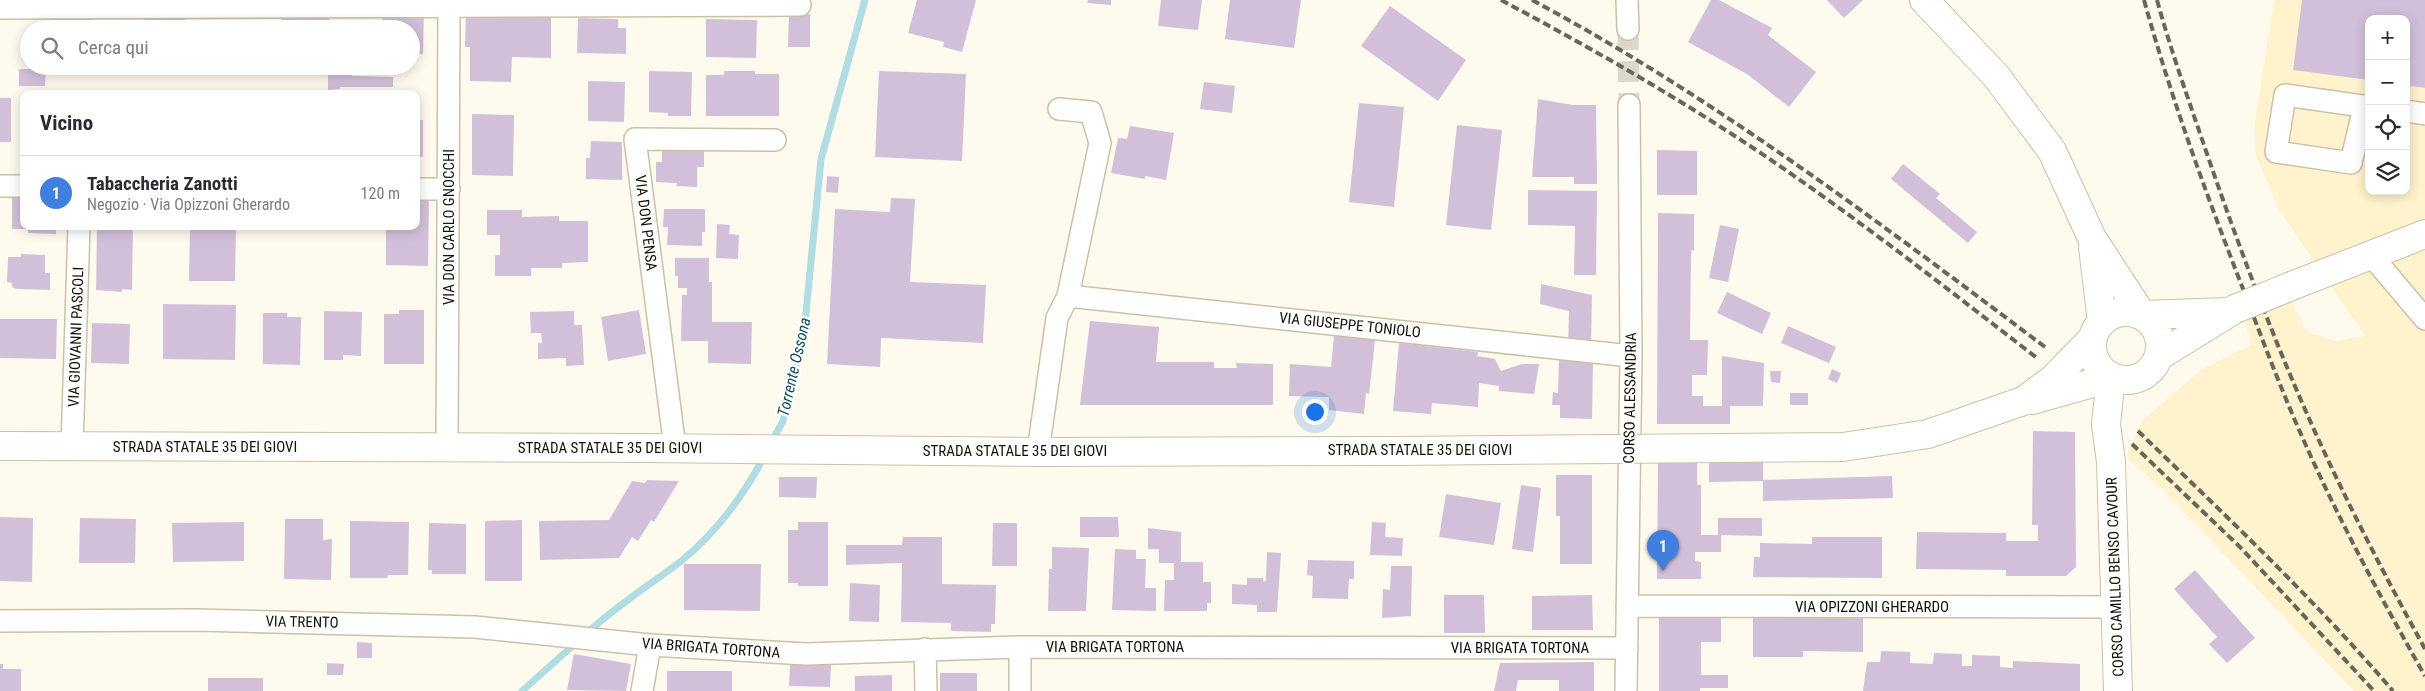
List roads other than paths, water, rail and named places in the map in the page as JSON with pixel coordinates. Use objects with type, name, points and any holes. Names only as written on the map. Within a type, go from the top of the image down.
[{"type":"main road","points":[[1924,0],[1996,76],[2052,151],[2092,238],[2142,315]]},
{"type":"main road","points":[[2159,356],[2231,311],[2425,234]]},
{"type":"main road","points":[[2092,238],[2098,278],[2097,330],[2092,348],[2095,361],[2119,377],[2152,368],[2159,356],[2160,341],[2158,332],[2152,322],[2142,315],[2130,311],[2108,316],[2097,330]]},
{"type":"main road","points":[[2142,315],[2231,311]]},
{"type":"main road","name":"STRADA STATALE 35 DEI GIOVI","points":[[2023,402],[2052,380],[2097,330]]},
{"type":"main road","name":"STRADA STATALE 35 DEI GIOVI","points":[[0,446],[721,448],[1038,452],[1843,447],[1928,434],[2023,402],[2119,377]]},
{"type":"main road","name":"CORSO CAMILLO BENSO CAVOUR","points":[[2118,691],[2117,607],[2111,462],[2122,407],[2119,377]]},
{"type":"street","points":[[1627,0],[1628,29]]},
{"type":"street","points":[[0,8],[449,6],[637,3],[800,5]]},
{"type":"street","name":"VIA DON CARLO GNOCCHI","points":[[446,448],[449,6]]},
{"type":"street","points":[[2285,94],[2366,107],[2351,163],[2276,152],[2285,94]]},
{"type":"street","name":"CORSO ALESSANDRIA","points":[[1626,691],[1631,356],[1629,105]]},
{"type":"street","points":[[1038,452],[1057,318],[1068,296],[1100,143],[1091,112],[1059,108]]},
{"type":"street","points":[[2410,112],[2425,114]]},
{"type":"street","name":"VIA DON PENSA","points":[[675,448],[635,139],[776,140]]},
{"type":"street","points":[[0,186],[20,186]]},
{"type":"street","points":[[420,189],[449,189]]},
{"type":"street","name":"VIA GIOVANNI PASCOLI","points":[[72,447],[79,230]]},
{"type":"street","points":[[2371,255],[2425,318]]},
{"type":"street","name":"VIA GIUSEPPE TONIOLO","points":[[1068,296],[1631,356]]},
{"type":"street","name":"VIA OPIZZONI GHERARDO","points":[[1627,606],[2117,607]]},
{"type":"street","name":"VIA TRENTO","points":[[0,621],[314,622],[475,627],[604,639]]},
{"type":"street","name":"VIA BRIGATA TORTONA","points":[[604,639],[650,645],[806,654],[1020,647],[1627,648]]},
{"type":"street","points":[[642,691],[650,645]]},
{"type":"street","points":[[1020,647],[1020,691]]},
{"type":"street","points":[[926,649],[926,691]]},
{"type":"waterway","name":"Torrente Ossona","points":[[771,443],[783,421],[804,333],[821,159],[865,0]]},
{"type":"waterway","name":"Torrente Ossona","points":[[586,634],[620,606],[680,562],[706,539],[748,485],[765,455]]},
{"type":"waterway","name":"Torrente Ossona","points":[[522,691],[578,641]]},
{"type":"tunnel","points":[[1628,29],[1629,105]]},
{"type":"railway","points":[[1501,0],[1638,76],[1771,160],[1872,232],[2037,358]]},
{"type":"railway","points":[[1532,0],[1600,38],[1731,120],[1921,254],[2045,347]]},
{"type":"railway","points":[[2144,0],[2176,105],[2200,173],[2286,399],[2317,470],[2351,539],[2425,676]]},
{"type":"railway","points":[[2157,0],[2180,76],[2248,269],[2278,346],[2339,484],[2425,649]]},
{"type":"railway","points":[[2138,431],[2301,590],[2393,691]]},
{"type":"railway","points":[[2132,444],[2240,547],[2374,691]]},
{"type":"place","name":"Tabaccheria Zanotti","points":[[1663,571]]}]
